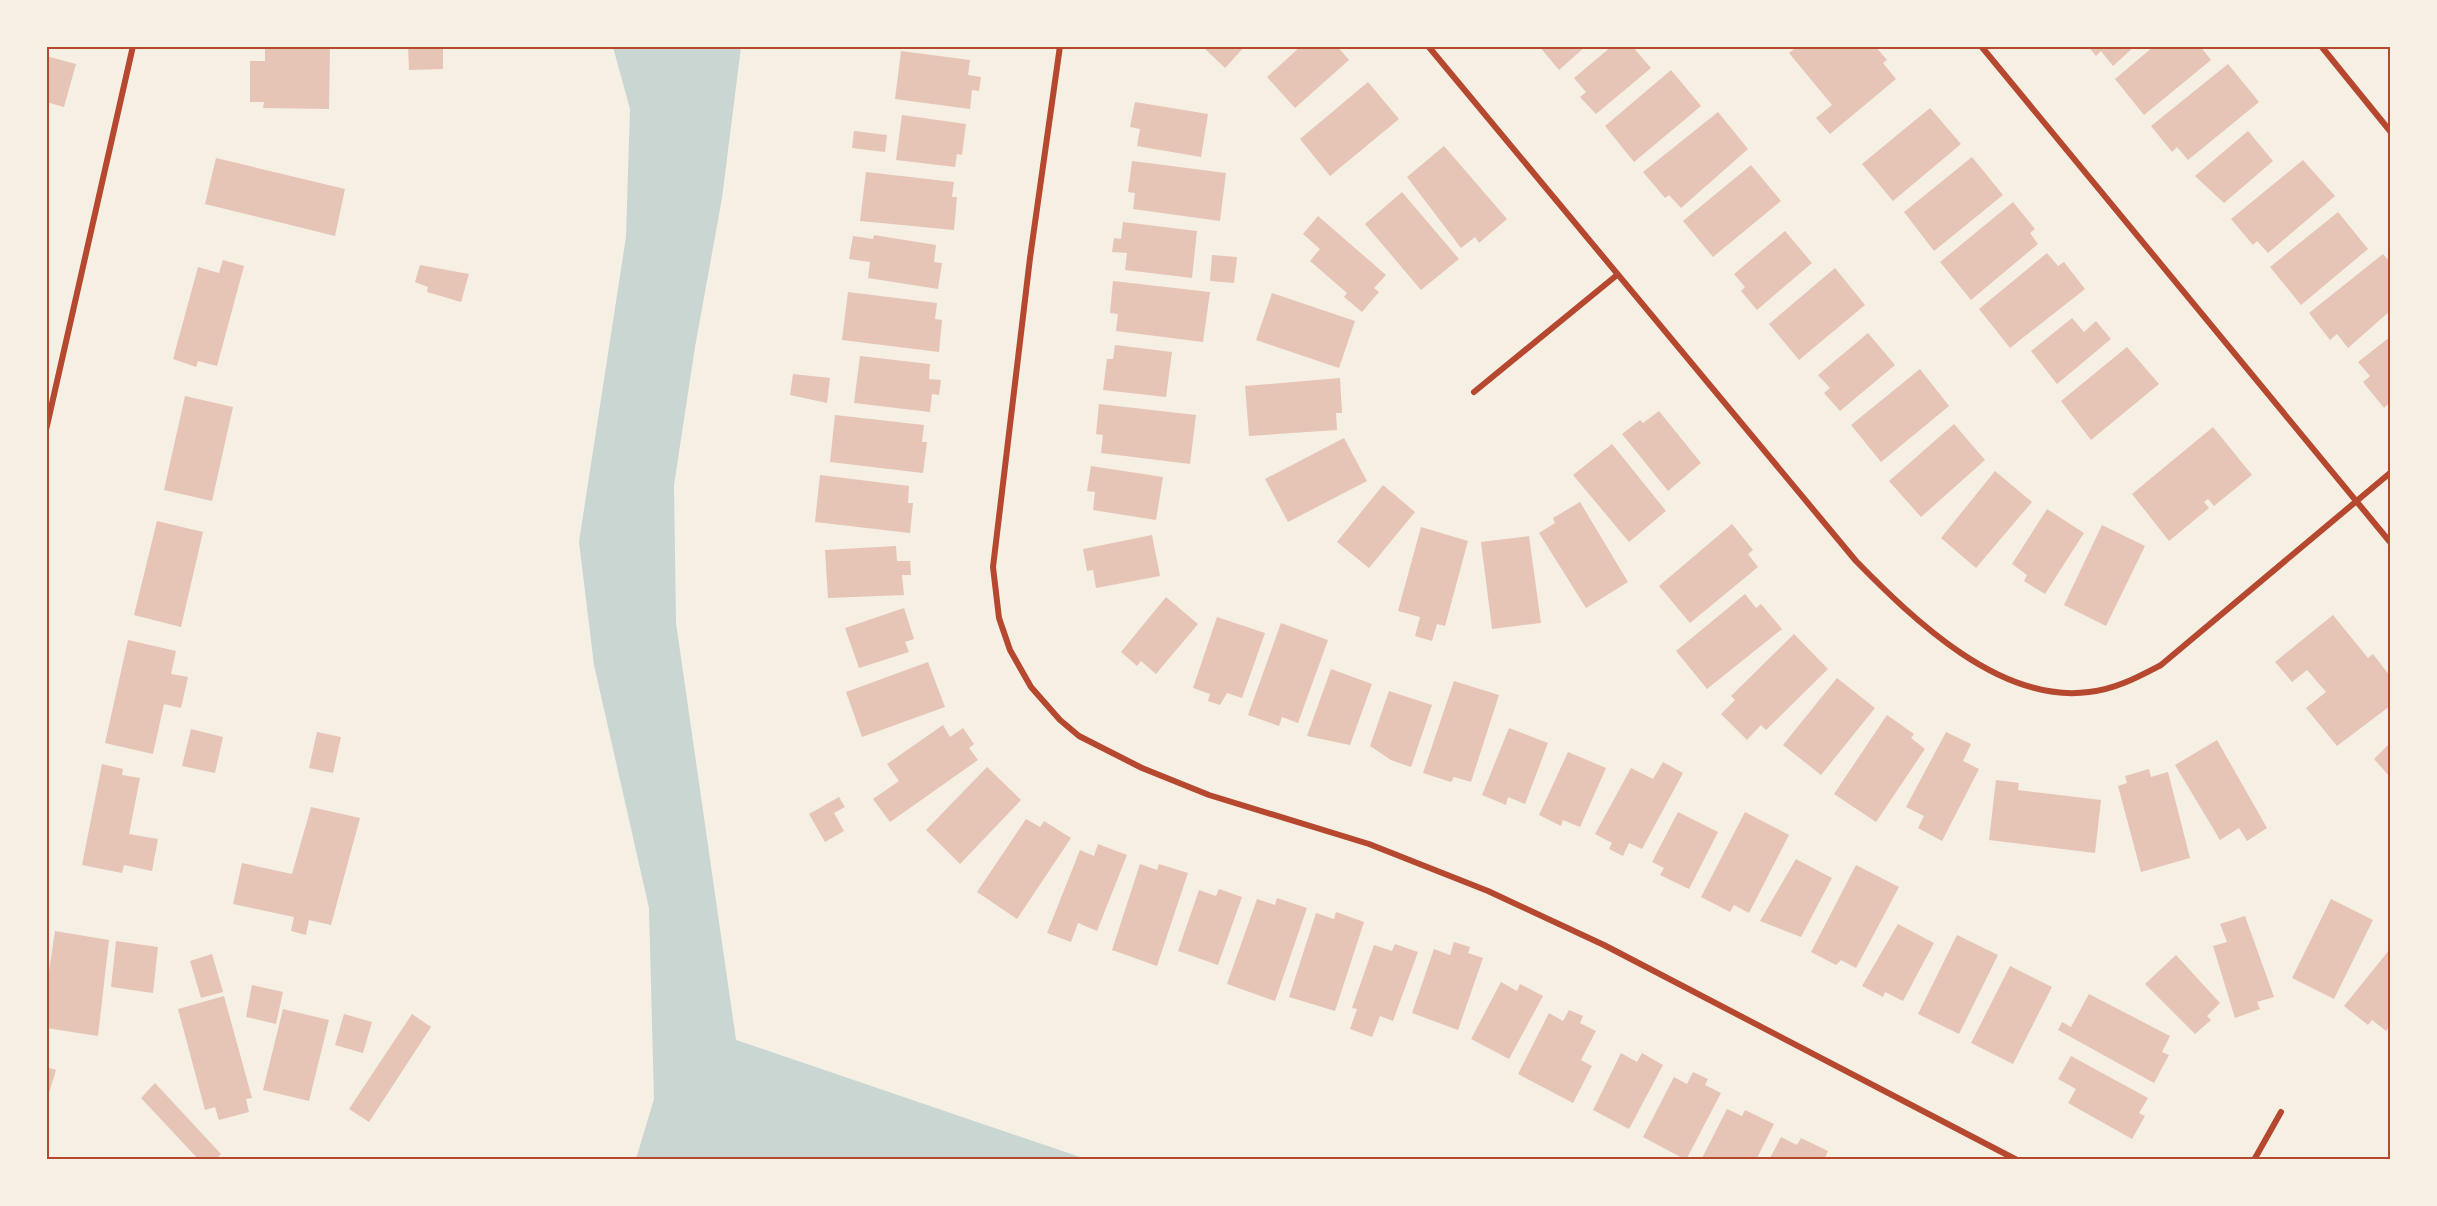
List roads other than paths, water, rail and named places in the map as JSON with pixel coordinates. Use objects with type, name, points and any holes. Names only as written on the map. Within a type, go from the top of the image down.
[{"type":"street","points":[[46,429],[132,60],[133,46]]},
{"type":"street","points":[[1060,46],[1030,258],[993,567],[999,618],[1010,650],[1031,687],[1060,720],[1079,736],[1142,768],[1209,795],[1369,844],[1488,891],[1615,951],[2017,1160]]},
{"type":"street","points":[[1428,46],[1856,561],[1895,601],[1948,645],[2009,681],[2044,691],[2088,693],[2123,685],[2162,665],[2391,474]]},
{"type":"street","points":[[1981,46],[2391,542]]},
{"type":"street","points":[[2321,46],[2391,131]]},
{"type":"street","points":[[1474,392],[1617,275]]},
{"type":"street","points":[[2254,1160],[2281,1112]]}]
